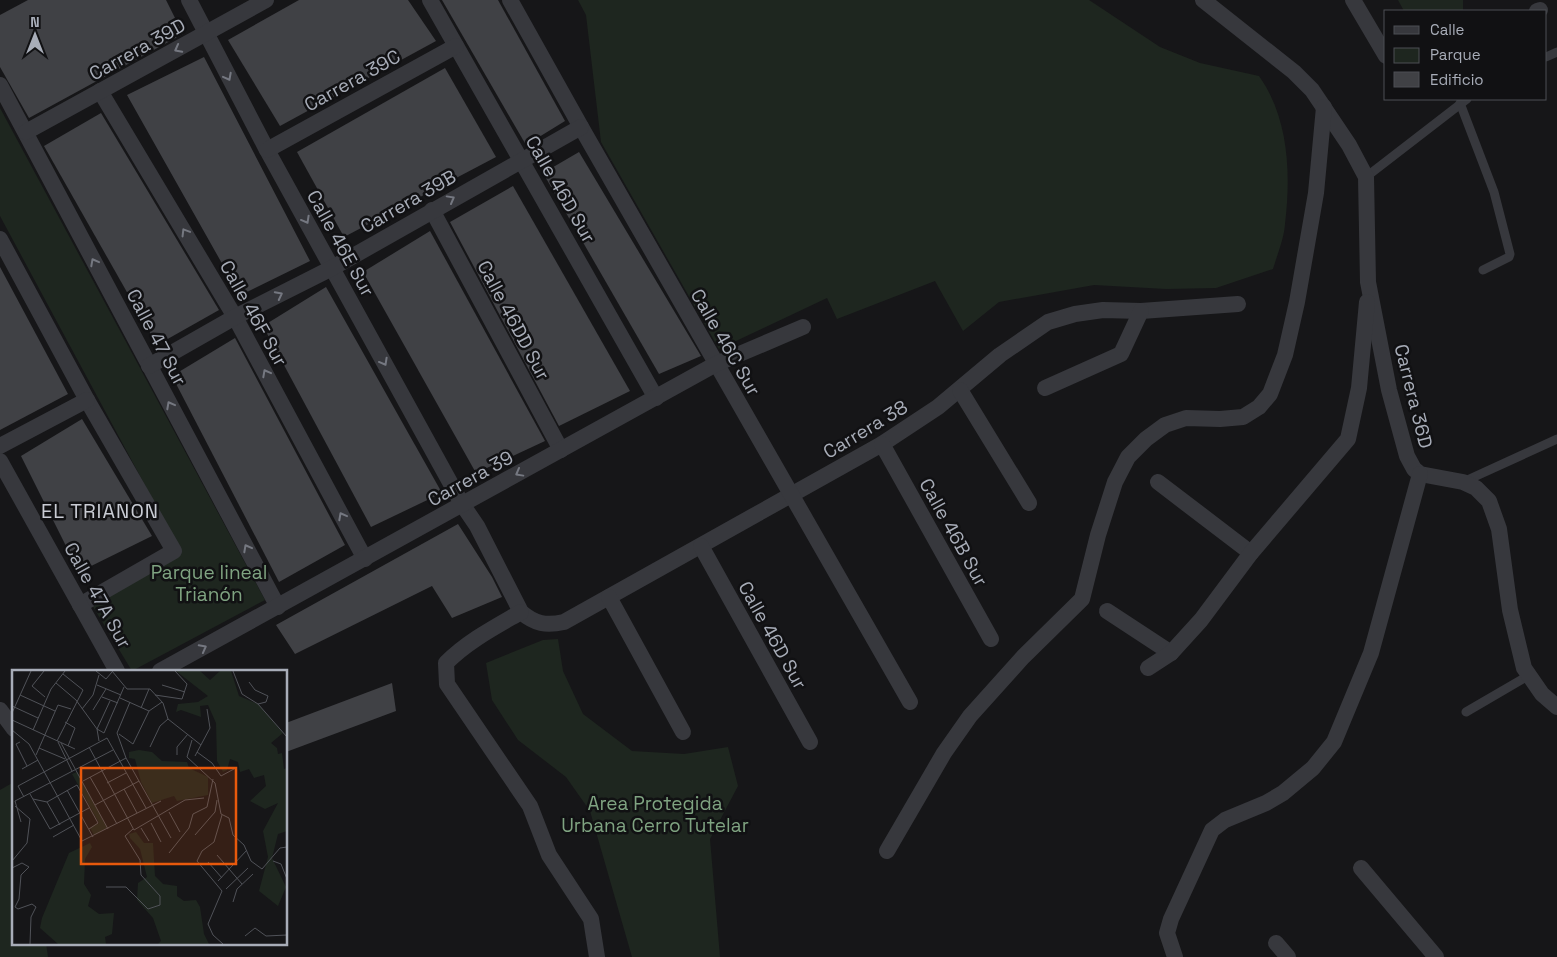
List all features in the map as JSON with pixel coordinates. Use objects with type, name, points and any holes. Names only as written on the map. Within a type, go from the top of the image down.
[{"type":"street","name":"Calle 46E Sur","points":[[188,0],[462,504]]},
{"type":"street","name":"Carrera 39D","points":[[26,132],[266,0]]},
{"type":"street","name":"Calle 46D Sur","points":[[430,0],[656,398]]},
{"type":"street","name":"Calle 46C Sur","points":[[510,0],[580,127],[910,702]]},
{"type":"street","points":[[1203,0],[1294,72],[1324,107],[1366,177]]},
{"type":"street","points":[[1353,0],[1384,53]]},
{"type":"street","name":"Carrera 39C","points":[[268,150],[456,46]]},
{"type":"street","name":"Calle 47 Sur","points":[[0,85],[278,607]]},
{"type":"street","name":"Calle 46F Sur","points":[[100,91],[236,317],[365,559]]},
{"type":"street","points":[[887,851],[944,753],[970,716],[1023,657],[1082,599],[1098,535],[1115,482],[1128,458],[1146,439],[1165,425],[1186,418],[1220,419],[1243,417],[1259,407],[1270,394],[1285,355],[1297,302],[1316,193],[1324,107]]},
{"type":"street","name":"Carrera 39B","points":[[149,366],[236,317],[332,268],[580,127]]},
{"type":"street","name":"Carrera 36D","points":[[1366,177],[1368,282],[1389,390],[1407,456],[1414,469],[1420,474],[1463,482],[1476,488],[1489,501],[1499,529],[1510,610],[1528,676],[1542,694],[1557,707]]},
{"type":"street","name":"Calle 46DD Sur","points":[[432,210],[561,450]]},
{"type":"street","points":[[0,239],[86,400],[174,551],[80,605]]},
{"type":"street","points":[[1148,668],[1171,652],[1201,620],[1251,553],[1348,439],[1359,388],[1368,282]]},
{"type":"street","name":"Carrera 38","points":[[521,612],[530,620],[542,625],[554,624],[564,622],[610,598],[882,444],[960,390],[1000,355],[1048,322],[1075,314],[1103,310],[1141,311],[1238,304]]},
{"type":"street","points":[[1045,388],[1122,354],[1141,311]]},
{"type":"street","name":"Carrera 39","points":[[162,670],[716,364],[804,327]]},
{"type":"street","points":[[960,390],[1029,503]]},
{"type":"street","points":[[0,446],[86,400]]},
{"type":"street","name":"Calle 46B Sur","points":[[882,444],[991,639]]},
{"type":"street","name":"Calle 47A Sur","points":[[0,461],[116,670]]},
{"type":"street","points":[[1175,957],[1167,933],[1171,919],[1212,830],[1225,820],[1283,793],[1313,768],[1334,742],[1371,652],[1420,474]]},
{"type":"street","points":[[1158,482],[1251,553]]},
{"type":"street","points":[[462,504],[477,526],[521,612],[477,638],[446,663],[445,669],[450,692],[530,806],[550,855],[591,919],[597,957]]},
{"type":"street","name":"Calle 46D Sur","points":[[700,546],[810,742]]},
{"type":"street","points":[[610,598],[683,732]]},
{"type":"street","points":[[1107,612],[1171,652]]},
{"type":"street","points":[[0,710],[12,727]]},
{"type":"street","points":[[1361,868],[1436,957]]},
{"type":"street","points":[[1276,942],[1288,957]]},
{"type":"lane","points":[[1366,177],[1463,101],[1494,192],[1510,254],[1509,257],[1483,270]]},
{"type":"lane","points":[[1463,482],[1557,439]]},
{"type":"lane","points":[[1466,712],[1528,676]]},
{"type":"green space","points":[[578,0],[1089,0],[1160,47],[1200,63],[1259,76],[1277,110],[1286,147],[1287,205],[1282,241],[1273,269],[1216,288],[1166,289],[1094,285],[999,302],[963,331],[935,281],[837,319],[827,298],[719,349],[601,142],[586,15]]},
{"type":"green space","points":[[1398,0],[1463,0],[1463,10],[1403,10]]},
{"type":"green space","name":"Parque lineal Trianón","points":[[0,108],[265,600],[134,670],[131,670],[92,605],[181,552],[0,216]]},
{"type":"green space","name":"Area Protegida Urbana Cerro Tutelar","points":[[558,639],[563,671],[583,714],[632,751],[684,754],[728,747],[738,786],[710,839],[720,957],[632,957],[590,811],[566,777],[518,740],[492,700],[486,663],[543,640]]},
{"type":"green space","points":[[12,783],[12,944],[46,944],[48,957],[0,957],[0,790]]},
{"type":"building","points":[[28,0],[166,0],[183,34],[29,118],[0,67],[0,15]]},
{"type":"building","points":[[299,0],[408,0],[436,41],[280,126],[228,40]]},
{"type":"building","points":[[442,0],[498,0],[565,121],[526,145]]},
{"type":"building","points":[[204,57],[310,261],[245,293],[230,264],[224,267],[127,95]]},
{"type":"building","points":[[445,68],[496,157],[344,237],[297,152]]},
{"type":"building","points":[[101,113],[219,310],[157,345],[44,146]]},
{"type":"building","points":[[579,152],[701,356],[659,374],[543,173]]},
{"type":"building","points":[[513,186],[630,391],[559,426],[450,222]]},
{"type":"building","points":[[430,231],[545,441],[476,473],[363,272]]},
{"type":"building","points":[[0,267],[68,394],[0,430]]},
{"type":"building","points":[[326,287],[442,493],[371,527],[263,326]]},
{"type":"building","points":[[235,338],[345,545],[279,582],[172,376]]},
{"type":"building","points":[[82,419],[152,536],[79,572],[21,456]]},
{"type":"building","points":[[458,524],[492,577],[502,597],[452,618],[432,586],[295,654],[276,625]]},
{"type":"building","points":[[392,683],[396,711],[288,751],[288,722]]},
{"type":"district","name":"EL TRIANON","points":[[100,511]]}]
